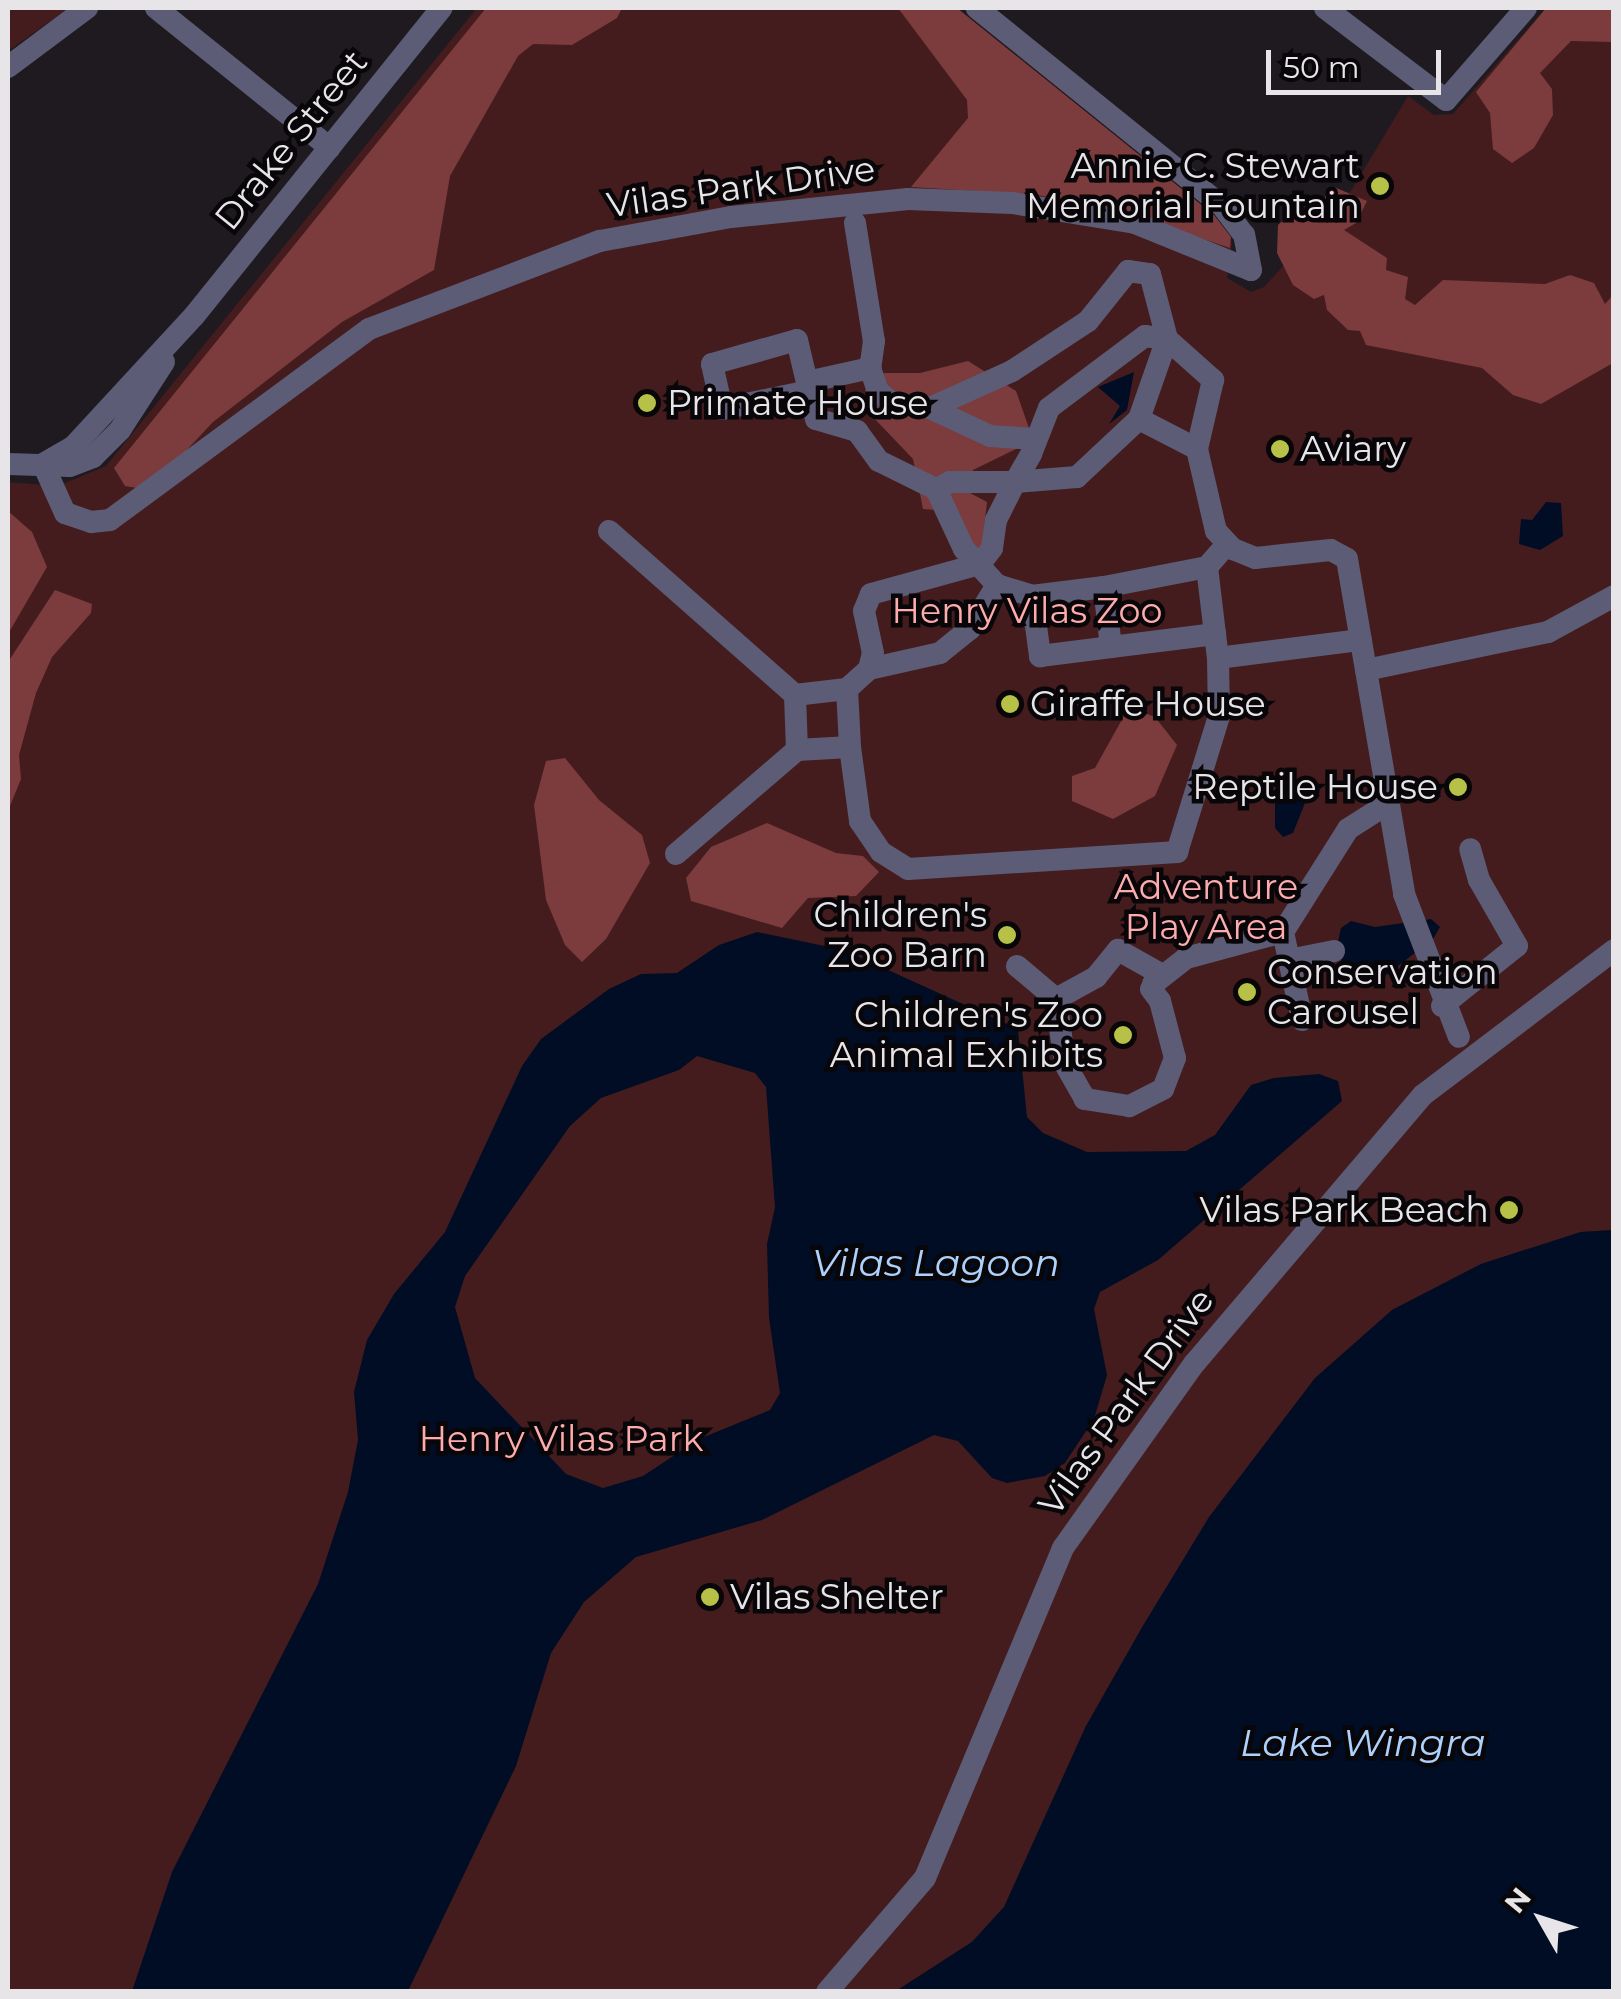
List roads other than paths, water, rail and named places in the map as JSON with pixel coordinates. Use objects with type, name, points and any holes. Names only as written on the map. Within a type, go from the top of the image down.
[{"type":"street","points":[[8,67],[87,8]]},
{"type":"street","points":[[156,8],[330,148]]},
{"type":"street","name":"Drake Street","points":[[43,464],[73,447],[194,316],[442,8]]},
{"type":"street","name":"Vilas Park Drive","points":[[43,464],[65,513],[91,522],[110,520],[370,329],[600,241],[731,216],[908,199],[1012,204],[1135,224],[1251,270],[1244,235],[1221,205],[977,8]]},
{"type":"street","points":[[1325,8],[1442,100],[1455,95],[1526,8]]},
{"type":"street","points":[[855,223],[874,341],[870,368],[878,391],[892,403],[930,408],[990,436],[1035,439]]},
{"type":"street","points":[[930,408],[1012,371],[1088,320],[1128,271],[1144,270],[1155,280],[1167,340],[1139,419],[1077,477],[950,482],[936,488]]},
{"type":"street","points":[[980,564],[1049,408],[1106,362],[1145,336],[1167,340],[1213,380],[1198,449],[1210,520],[1227,544],[1255,558],[1343,554],[1404,894],[1439,998],[1459,1037]]},
{"type":"street","points":[[870,368],[808,387],[816,419],[857,432],[879,460],[936,488],[964,549],[996,585],[1032,596],[1104,587],[1207,567],[1227,544]]},
{"type":"street","points":[[1139,419],[1198,449]]},
{"type":"street","points":[[8,464],[43,464]]},
{"type":"street","points":[[609,531],[795,694],[847,690],[869,669],[940,653],[970,629],[996,585]]},
{"type":"street","points":[[869,669],[872,653],[864,612],[872,594],[980,564]]},
{"type":"street","points":[[847,690],[860,821],[881,852],[908,869],[1177,852],[1219,716],[1218,658],[1207,567]]},
{"type":"street","points":[[1104,587],[1111,647]]},
{"type":"street","points":[[1032,596],[1040,656],[1216,634]]},
{"type":"street","points":[[1366,670],[1548,632],[1614,596]]},
{"type":"street","points":[[1218,658],[1361,640]]},
{"type":"street","points":[[795,694],[797,750]]},
{"type":"street","points":[[676,854],[797,750],[850,747]]},
{"type":"street","points":[[1152,989],[1186,958],[1283,932],[1348,829],[1389,803]]},
{"type":"street","points":[[1439,998],[1517,946],[1479,880],[1470,849]]},
{"type":"street","points":[[1283,932],[1302,1020]]},
{"type":"street","points":[[1017,966],[1056,999],[1057,1035],[1076,1093],[1129,1106],[1163,1088],[1175,1058],[1160,1001],[1118,950],[1096,977],[1056,999]]},
{"type":"street","name":"Vilas Park Drive","points":[[827,1992],[926,1878],[1063,1548],[1194,1364],[1423,1095],[1614,950]]},
{"type":"street","points":[[1289,960],[1334,951]]},
{"type":"water","points":[[1134,372],[1127,410],[1109,424],[1120,406],[1098,387]]},
{"type":"water","points":[[1546,502],[1561,503],[1563,536],[1540,550],[1519,544],[1521,519],[1532,520]]},
{"type":"water","points":[[1287,779],[1301,779],[1309,793],[1293,833],[1283,837],[1275,828],[1275,793]]},
{"type":"water","points":[[1431,919],[1440,927],[1433,939],[1372,986],[1346,968],[1336,951],[1341,928],[1351,921],[1375,927]]},
{"type":"water","name":"Vilas Lagoon","points":[[757,932],[844,950],[1018,1029],[1027,1117],[1043,1133],[1087,1152],[1186,1151],[1215,1135],[1251,1085],[1274,1078],[1319,1074],[1338,1081],[1342,1101],[1158,1260],[1100,1292],[1094,1309],[1107,1375],[1094,1419],[1065,1463],[1045,1476],[1007,1483],[992,1478],[958,1441],[934,1435],[762,1520],[636,1557],[584,1602],[551,1653],[516,1766],[408,1991],[132,1991],[172,1872],[318,1584],[348,1492],[358,1440],[354,1392],[367,1340],[394,1294],[445,1232],[522,1066],[541,1039],[609,989],[641,974],[677,973],[719,945]],"holes":[[[697,1056],[755,1073],[766,1087],[775,1207],[767,1244],[769,1318],[780,1393],[770,1410],[699,1439],[643,1476],[603,1488],[566,1474],[475,1378],[455,1307],[465,1276],[570,1126],[601,1098],[679,1070]]]},
{"type":"water","name":"Lake Wingra","points":[[1613,1230],[1613,1991],[896,1991],[972,1942],[1004,1907],[1086,1726],[1144,1624],[1209,1517],[1315,1378],[1392,1310],[1481,1264],[1581,1232]]},
{"type":"place","name":"Annie C. Stewart Memorial Fountain","points":[[1380,186]]},
{"type":"place","name":"Primate House","points":[[647,403]]},
{"type":"place","name":"Aviary","points":[[1280,449]]},
{"type":"place","name":"Giraffe House","points":[[1010,704]]},
{"type":"place","name":"Reptile House","points":[[1458,787]]},
{"type":"place","name":"Children's Zoo Barn","points":[[1007,935]]},
{"type":"place","name":"Conservation Carousel","points":[[1247,992]]},
{"type":"place","name":"Children's Zoo Animal Exhibits","points":[[1123,1035]]},
{"type":"place","name":"Vilas Park Beach","points":[[1509,1210]]},
{"type":"place","name":"Vilas Shelter","points":[[710,1597]]},
{"type":"park label","name":"Henry Vilas Zoo","points":[[1027,611]]},
{"type":"park label","name":"Adventure Play Area","points":[[1206,907]]},
{"type":"park label","name":"Henry Vilas Park","points":[[561,1439]]}]
